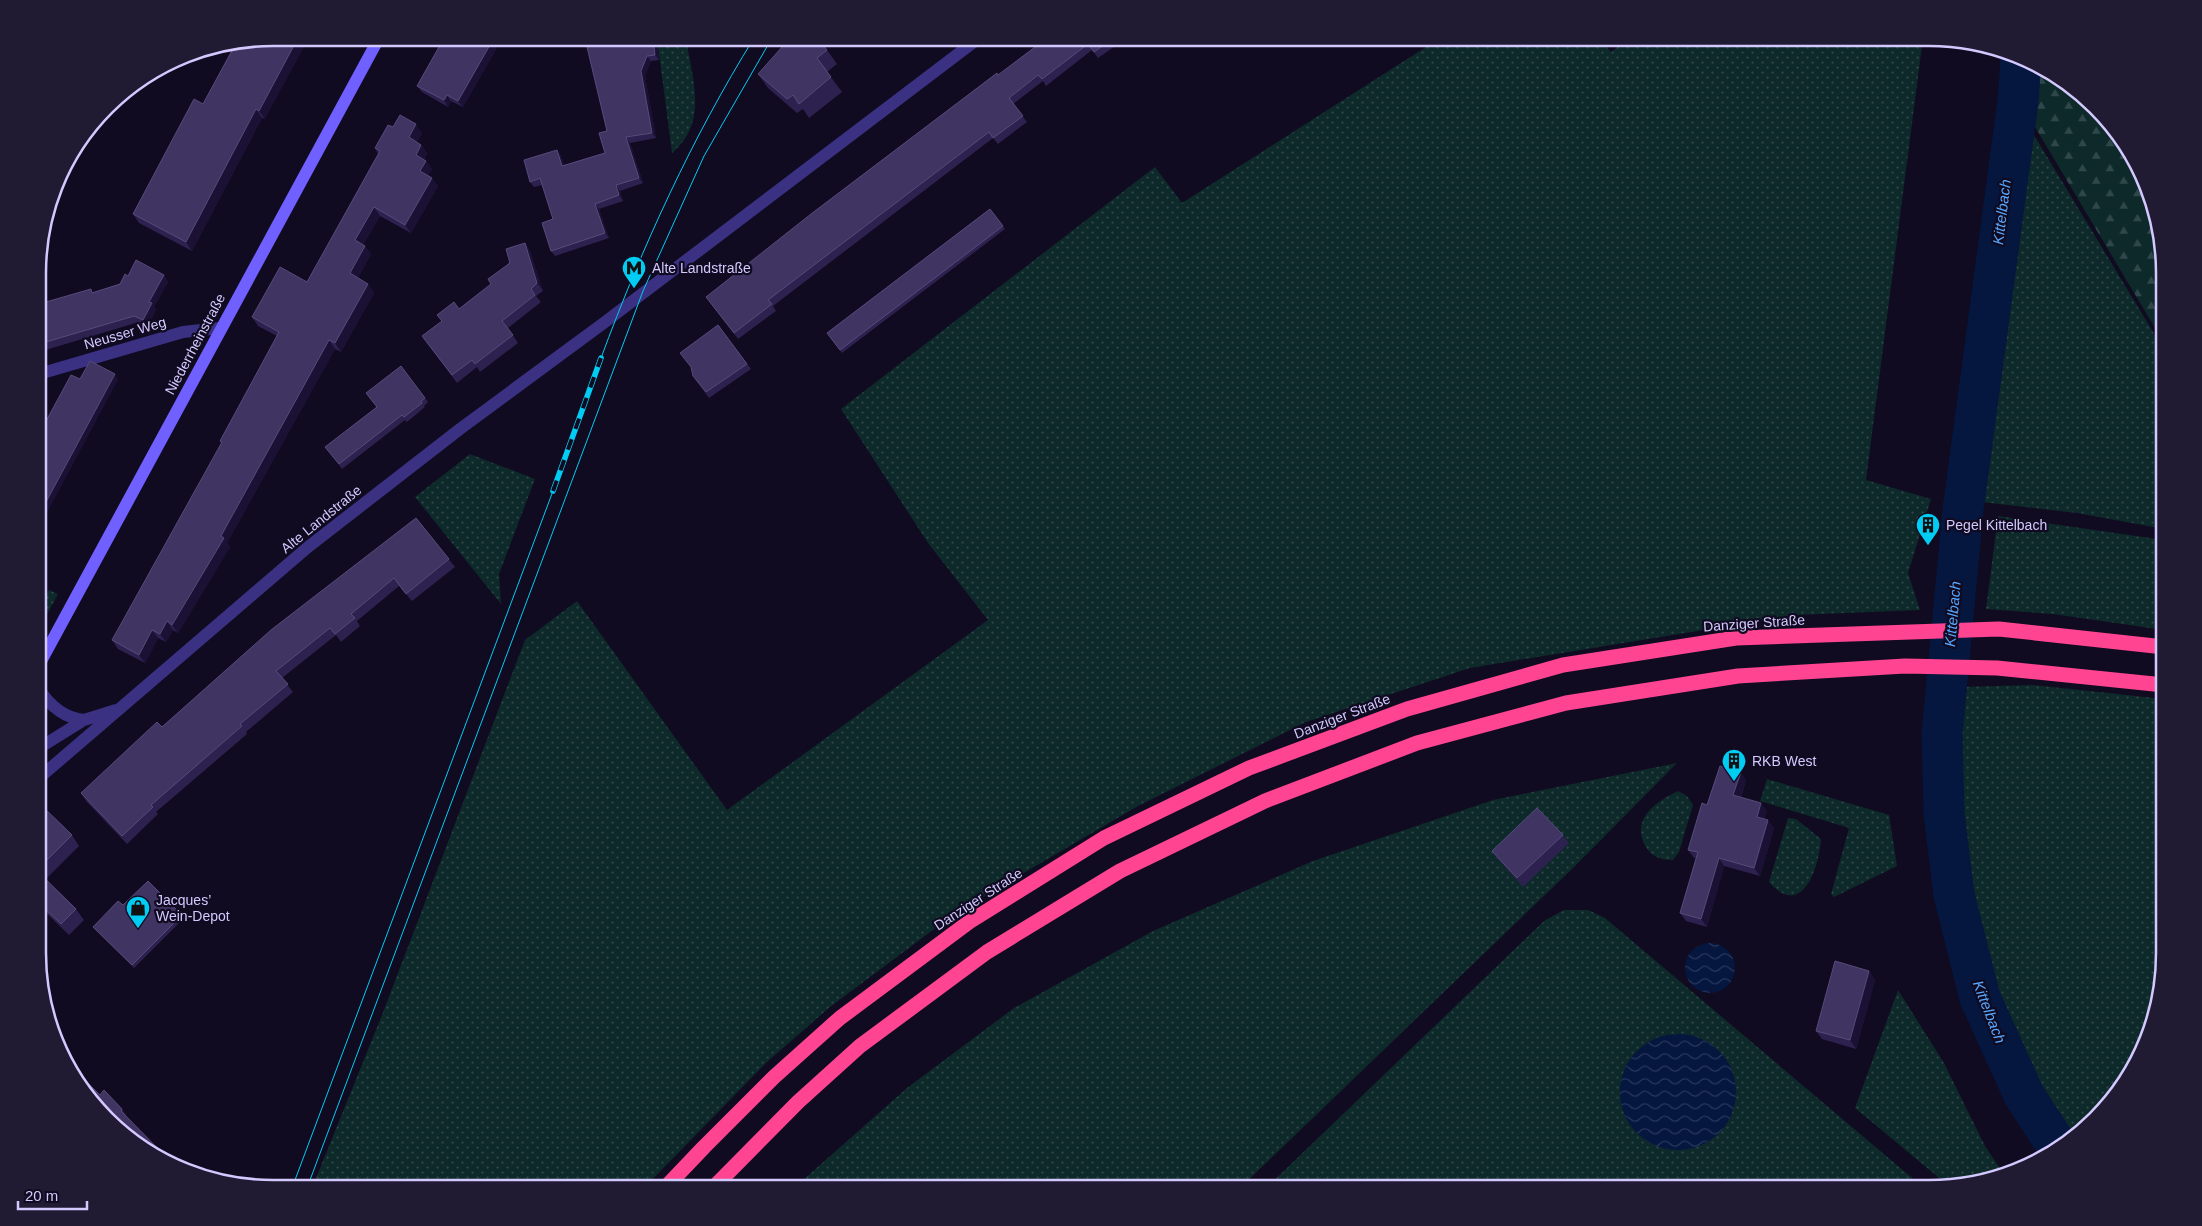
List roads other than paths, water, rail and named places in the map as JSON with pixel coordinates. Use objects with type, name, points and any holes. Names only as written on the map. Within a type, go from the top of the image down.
[{"type":"highway","name":"Danziger Straße","points":[[674,1180],[767,1084],[840,1018],[969,922],[1104,838],[1249,768],[1407,709],[1563,665],[1736,638],[1999,629],[2156,646]]},
{"type":"highway","points":[[721,1180],[798,1102],[860,1046],[987,952],[1120,871],[1264,801],[1417,743],[1566,703],[1738,676],[1905,666],[1997,668],[2156,684]]},
{"type":"main road","name":"Niederrheinstraße","points":[[46,654],[220,328],[376,46]]},
{"type":"street","name":"Alte Landstraße","points":[[46,773],[316,541],[460,429],[605,322],[968,46]]},
{"type":"street","name":"Neusser Weg","points":[[46,372],[183,332],[220,328]]},
{"type":"street","points":[[46,697],[53,706],[69,718],[84,720]]},
{"type":"street","name":"Alte Landstraße","points":[[46,744],[84,720],[120,709]]},
{"type":"water","points":[[1715,943],[1728,950],[1734,958],[1734,978],[1728,986],[1720,992],[1705,993],[1692,986],[1686,978],[1685,963],[1692,950],[1700,944]]},
{"type":"water","points":[[1678,1034],[1700,1039],[1719,1051],[1731,1070],[1736,1092],[1731,1114],[1719,1133],[1700,1145],[1678,1150],[1656,1145],[1637,1133],[1625,1114],[1620,1092],[1625,1070],[1637,1051],[1656,1039]]},
{"type":"waterway","name":"Kittelbach","points":[[2020,66],[2018,101],[1963,510],[1942,734],[1944,814],[1954,895],[1980,998],[2024,1095],[2055,1142]]},
{"type":"tram line","points":[[601,358],[651,234],[689,154],[749,46]]},
{"type":"tram line","points":[[310,1180],[643,291],[704,156],[767,46]]},
{"type":"tram line","points":[[295,1180],[553,491]]},
{"type":"railway","points":[[553,491],[601,358]]},
{"type":"place","name":"Alte Landstraße","points":[[634,289]]},
{"type":"place","name":"Pegel Kittelbach","points":[[1928,546]]},
{"type":"place","name":"RKB West","points":[[1734,782]]},
{"type":"place","name":"Jacques’ Wein-Depot","points":[[138,929]]}]
